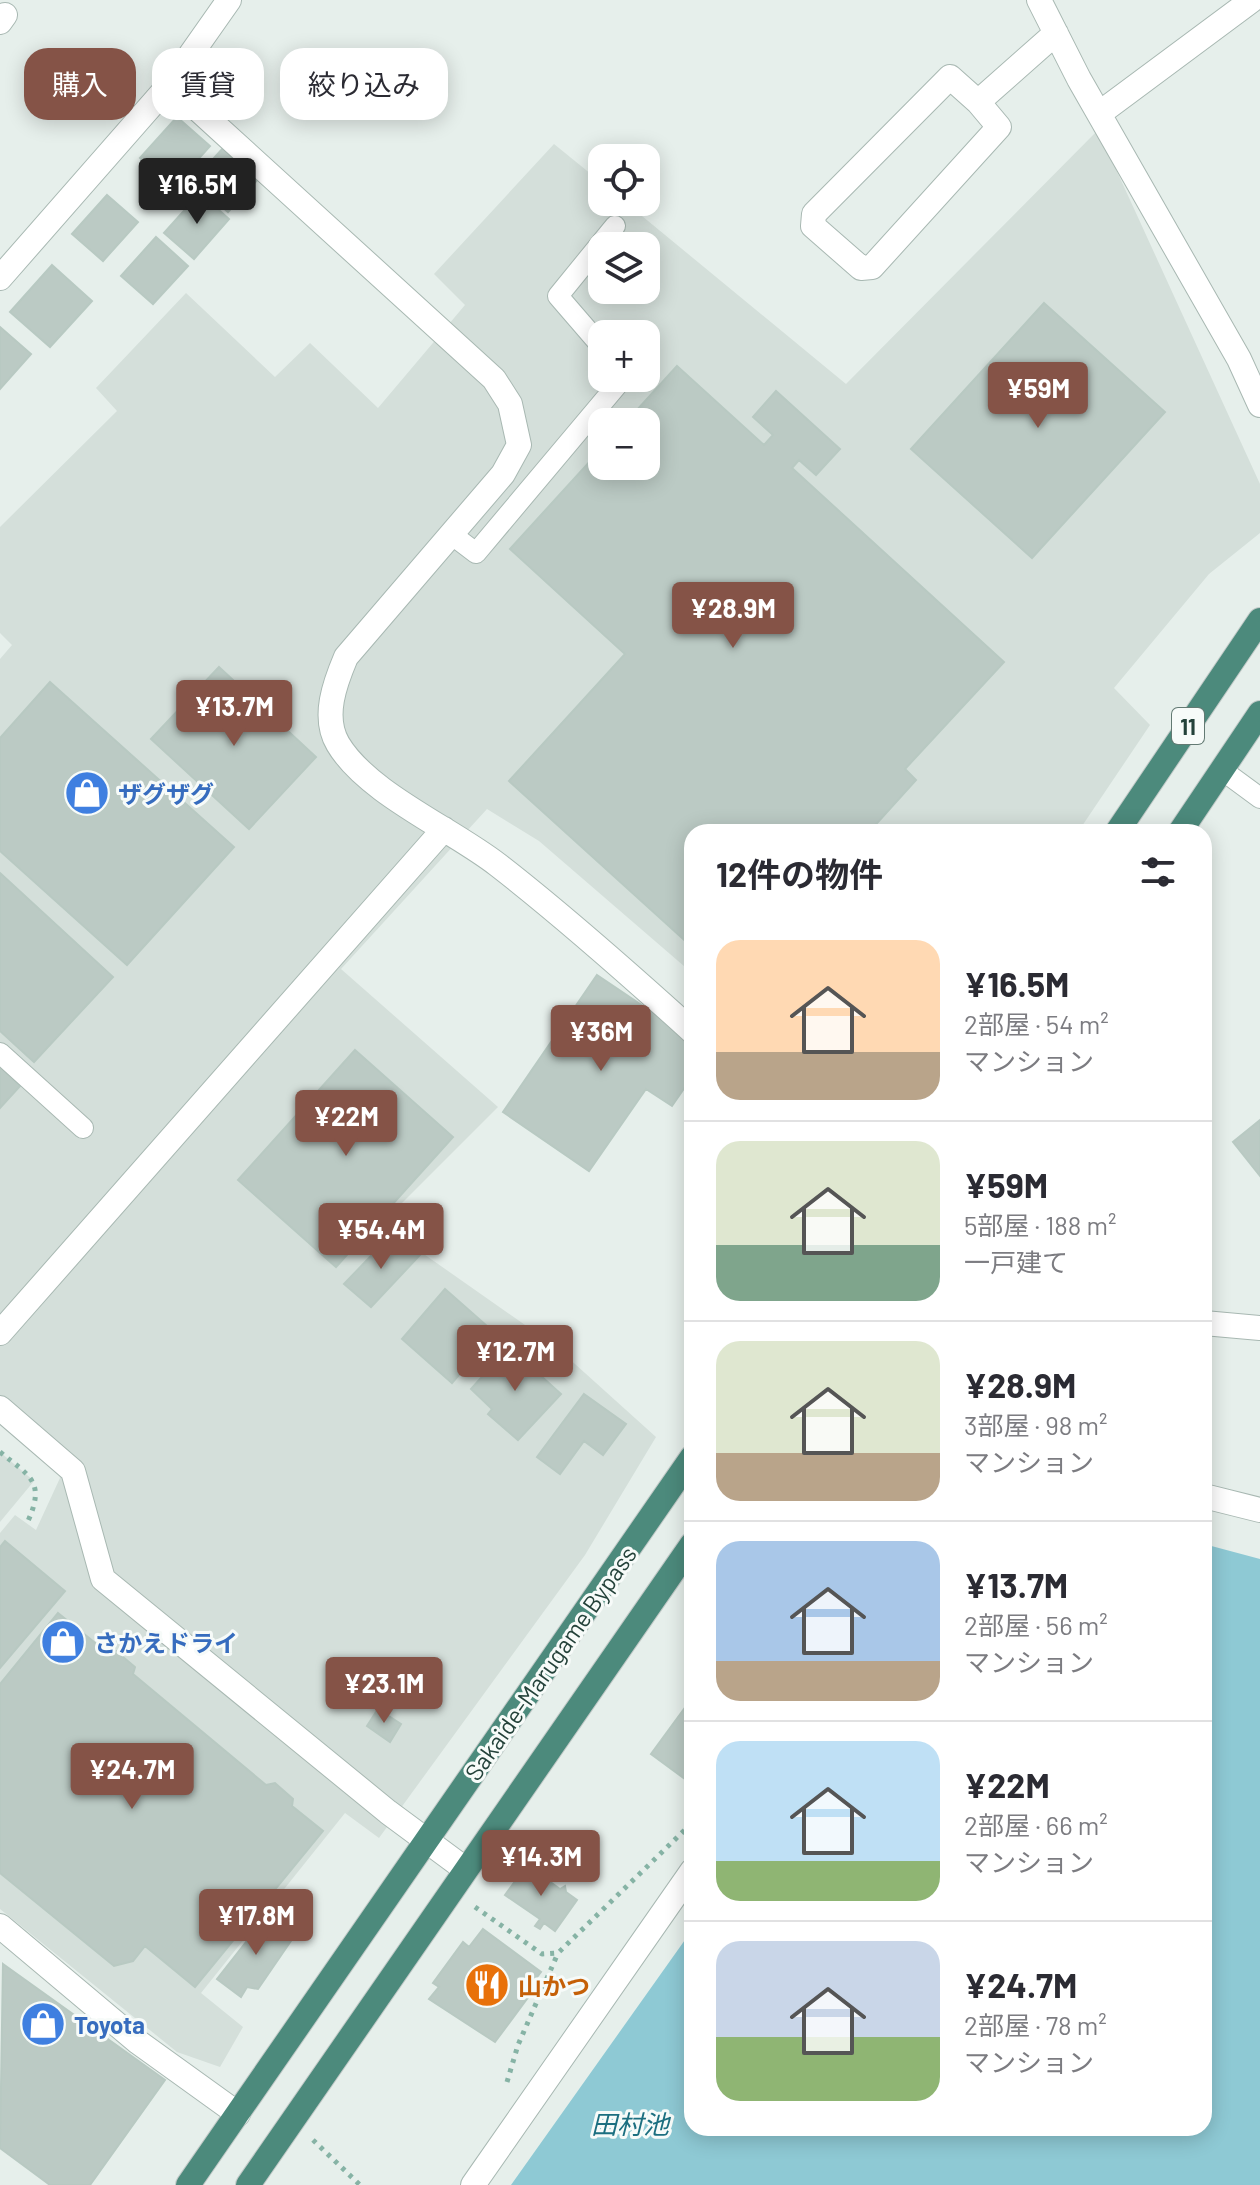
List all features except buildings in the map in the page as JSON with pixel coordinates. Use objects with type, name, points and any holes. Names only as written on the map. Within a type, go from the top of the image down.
[{"type":"highway","name":"11","points":[[1122,824],[1260,620]]},
{"type":"highway","name":"11","points":[[1185,824],[1260,713]]},
{"type":"highway","name":"Sakaide-Marugame Bypass","points":[[188,2185],[684,1469]]},
{"type":"highway","name":"Sakaide-Marugame Bypass","points":[[248,2185],[684,1555]]},
{"type":"street","points":[[195,48],[229,0]]},
{"type":"street","points":[[1039,0],[1239,359],[1260,405]]},
{"type":"street","points":[[1100,113],[1252,0]]},
{"type":"street","points":[[978,102],[1056,33]]},
{"type":"street","points":[[950,77],[978,102],[999,127],[872,267],[861,268],[813,226],[814,214],[950,77]]},
{"type":"street","points":[[0,278],[152,105]]},
{"type":"street","points":[[210,120],[494,379],[510,404],[519,445],[503,474],[346,657],[334,683],[330,713],[337,743],[361,774],[496,863],[618,963],[684,1024]]},
{"type":"street","points":[[0,1333],[444,829]]},
{"type":"street","points":[[1212,1324],[1260,1328]]},
{"type":"street","points":[[0,1408],[73,1471],[103,1579],[465,1869]]},
{"type":"street","points":[[1212,1498],[1260,1510]]},
{"type":"street","points":[[473,2185],[684,1882]]},
{"type":"street","points":[[0,1926],[138,2042],[238,2114]]},
{"type":"lane","points":[[588,331],[558,296],[615,226]]},
{"type":"lane","points":[[451,534],[476,553],[611,392]]},
{"type":"lane","points":[[1222,770],[1260,798]]},
{"type":"lane","points":[[0,1053],[83,1128]]},
{"type":"path","points":[[0,1452],[34,1481],[38,1499],[28,1521]]},
{"type":"path","points":[[507,2136],[503,2132],[503,2094],[518,2045],[558,1953],[684,1831]]},
{"type":"path","points":[[451,1890],[542,1954],[558,1953]]},
{"type":"path","points":[[294,2118],[324,2153],[360,2185]]},
{"type":"shaded area","points":[[1098,130],[1260,484],[1260,533],[1209,574],[1114,688],[1150,725],[1083,824],[684,824],[684,966],[539,841],[487,809],[341,969],[498,1107],[381,1224],[555,1346],[656,1437],[585,1555],[379,1838],[345,1813],[201,1993],[243,2027],[220,2067],[177,2052],[0,1909],[0,1533],[15,1515],[36,1530],[60,1478],[57,1466],[0,1416],[0,659],[12,645],[0,633],[0,527],[117,411],[96,388],[186,293],[275,377],[310,343],[378,408],[465,305],[434,274],[554,144],[588,172],[588,216],[642,216],[846,384]]},
{"type":"shaded area","points":[[0,1452],[34,1481],[0,1522]]},
{"type":"water","name":"田村池","points":[[1212,1546],[1260,1559],[1260,2185],[511,2185],[684,1941],[684,2136],[1212,2136]]},
{"type":"place","name":"ザグザグ","points":[[87,793]]},
{"type":"place","name":"さかえドライ","points":[[63,1642]]},
{"type":"place","name":"山かつ","points":[[487,1985]]},
{"type":"place","name":"Toyota","points":[[43,2024]]}]
